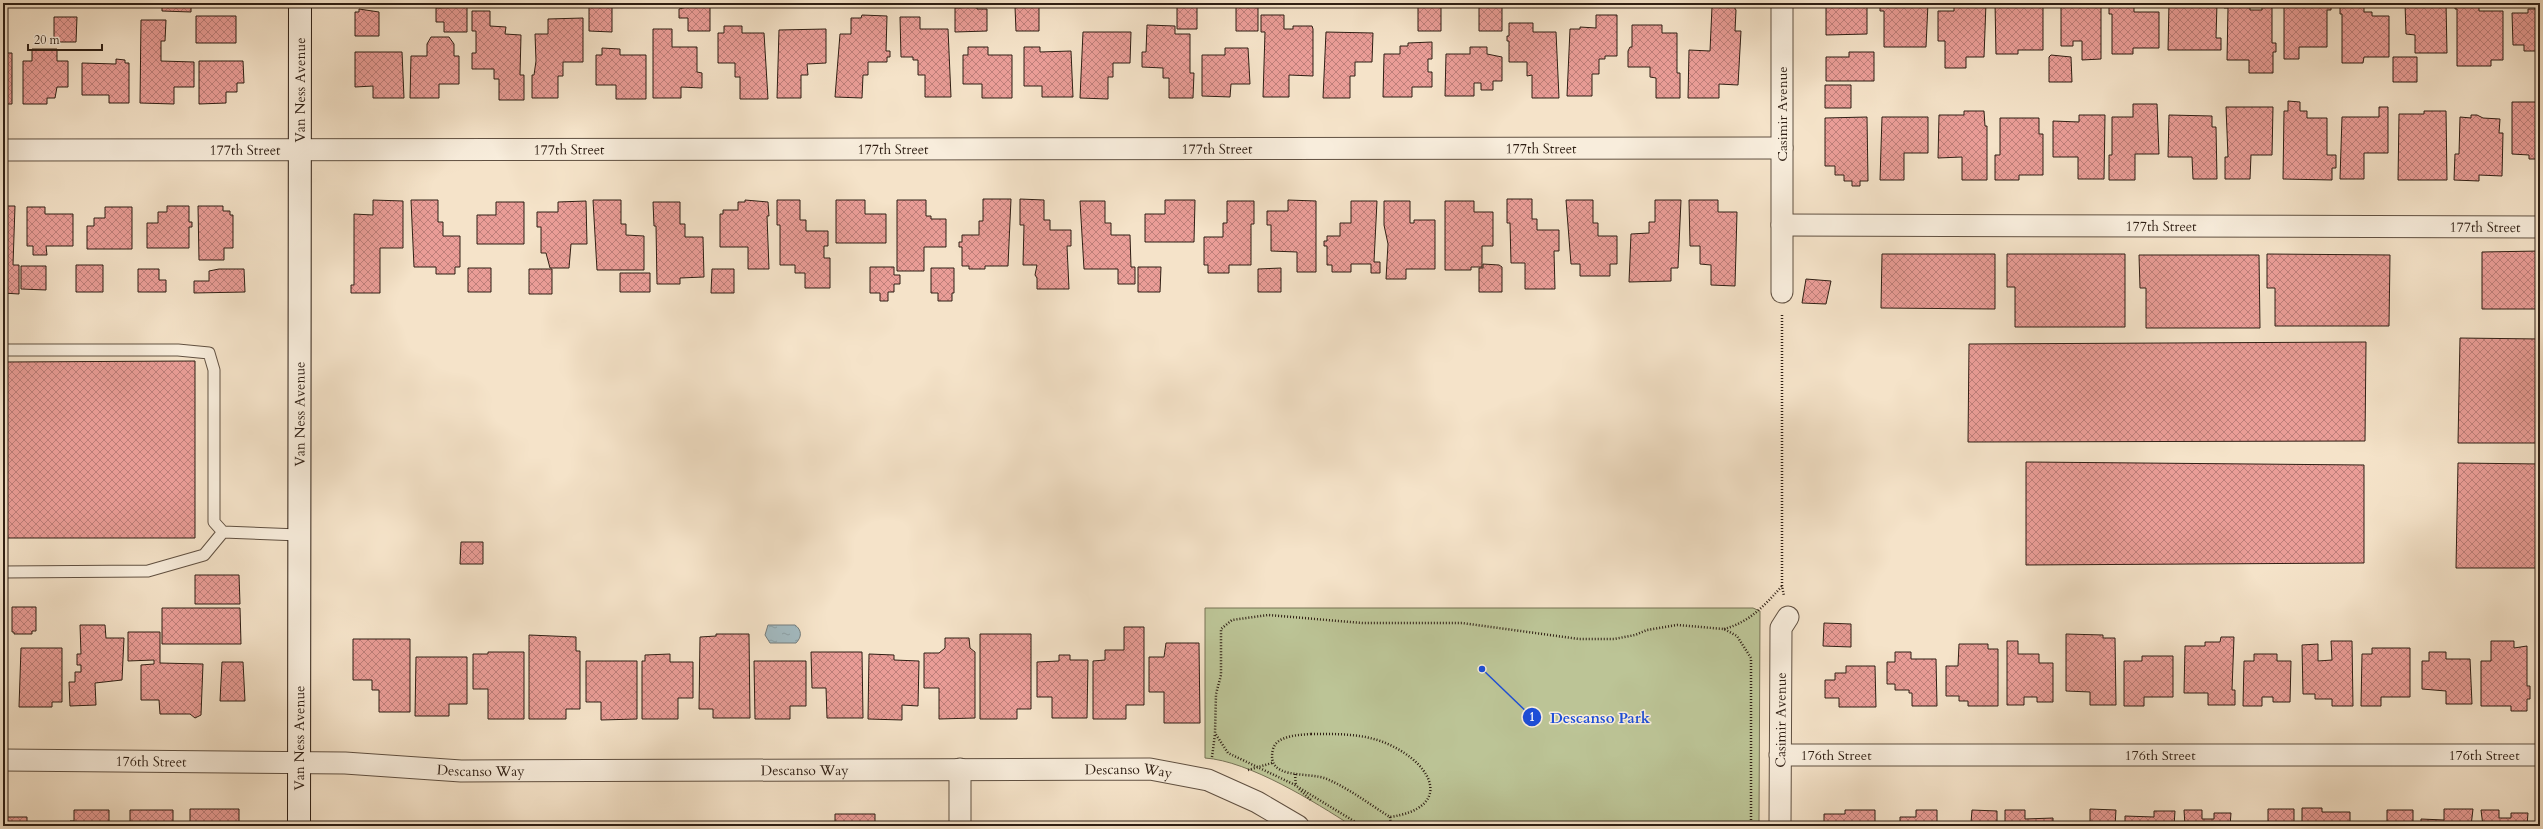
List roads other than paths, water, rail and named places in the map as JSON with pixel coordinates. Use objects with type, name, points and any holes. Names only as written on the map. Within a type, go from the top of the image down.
[{"type":"main road","name":"Van Ness Avenue","points":[[299,826],[300,3]]},
{"type":"street","name":"Casimir Avenue","points":[[1782,3],[1782,292]]},
{"type":"street","name":"177th Street","points":[[3,150],[300,148],[1782,148]]},
{"type":"street","name":"177th Street","points":[[1782,225],[2540,227]]},
{"type":"street","name":"Casimir Avenue","points":[[1780,826],[1781,628],[1788,617]]},
{"type":"street","name":"176th Street","points":[[1780,755],[2540,755]]},
{"type":"street","name":"176th Street","points":[[3,760],[299,762]]},
{"type":"street","name":"Descanso Way","points":[[299,762],[461,771],[1150,769],[1208,780],[1257,802],[1298,826]]},
{"type":"street","points":[[960,769],[960,826]]},
{"type":"lane","points":[[3,350],[178,350],[209,353],[214,370],[214,522],[223,532],[299,535]]},
{"type":"lane","points":[[3,572],[148,571],[204,555],[223,532]]},
{"type":"water","points":[[768,625],[795,625],[800,631],[799,638],[796,643],[770,643],[765,635]]},
{"type":"place","name":"Descanso Park","points":[[1482,669]]}]
